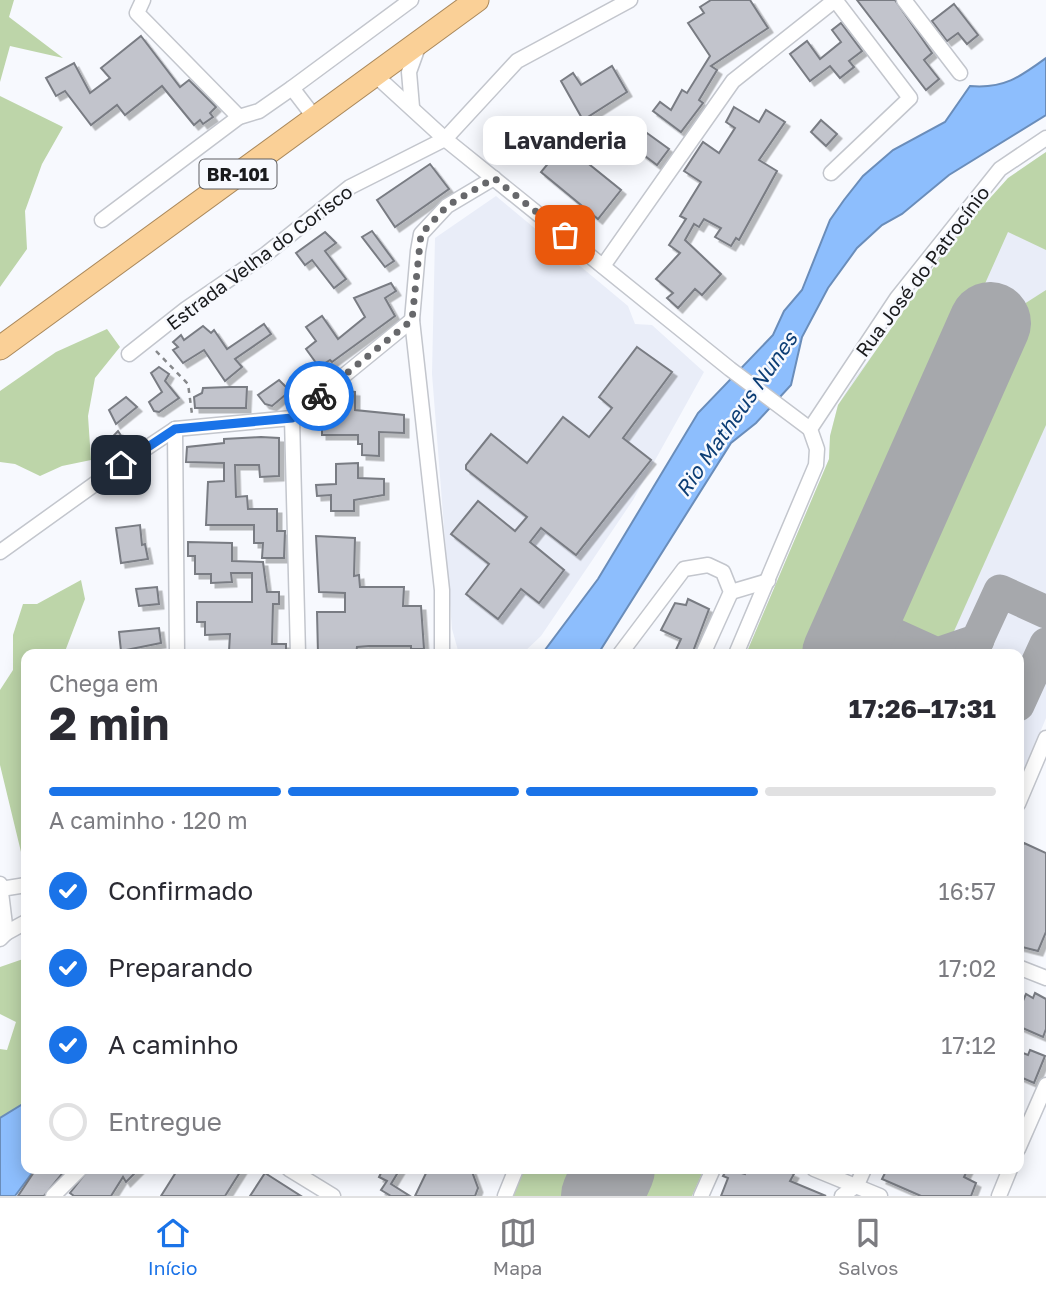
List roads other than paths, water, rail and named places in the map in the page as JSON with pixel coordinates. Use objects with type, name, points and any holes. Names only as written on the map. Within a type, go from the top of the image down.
[{"type":"highway","name":"BR-101","points":[[0,348],[477,0]]},
{"type":"street","points":[[143,0],[137,13],[239,117]]},
{"type":"street","points":[[102,220],[239,117],[259,111],[411,0]]},
{"type":"street","name":"Estrada Velha do Corisco","points":[[129,354],[186,309],[266,254],[350,187],[445,139],[517,61],[630,0]]},
{"type":"street","points":[[603,266],[733,81],[835,0],[910,98],[831,173]]},
{"type":"street","points":[[904,0],[960,73]]},
{"type":"street","points":[[412,107],[409,72],[424,39]]},
{"type":"street","points":[[374,75],[445,139],[730,369],[782,405],[810,429],[817,449],[816,465],[738,649]]},
{"type":"street","points":[[292,88],[315,118]]},
{"type":"street","name":"Rua José do Patrocínio","points":[[810,429],[897,298],[1000,169],[1046,138]]},
{"type":"street","points":[[442,649],[442,590],[412,320],[421,234],[447,206],[494,178]]},
{"type":"street","points":[[121,465],[175,429],[292,418],[412,320]]},
{"type":"street","points":[[292,418],[298,649]]},
{"type":"street","points":[[175,429],[177,649]]},
{"type":"street","points":[[0,552],[99,481]]},
{"type":"street","points":[[624,649],[684,569],[708,565],[723,572],[731,592],[705,649]]},
{"type":"street","points":[[731,592],[768,581]]},
{"type":"street","points":[[1024,790],[1046,738]]},
{"type":"street","points":[[0,884],[3,936],[21,925]]},
{"type":"street","points":[[1,889],[21,886]]},
{"type":"street","points":[[1024,969],[1046,978]]},
{"type":"street","points":[[1024,1135],[1046,1085]]},
{"type":"street","points":[[53,1196],[75,1174]]},
{"type":"street","points":[[297,1174],[333,1196]]},
{"type":"street","points":[[505,1196],[514,1174]]},
{"type":"street","points":[[701,1196],[711,1174]]},
{"type":"street","points":[[827,1174],[880,1196]]},
{"type":"street","points":[[842,1196],[857,1185],[862,1174]]},
{"type":"street","points":[[999,1196],[1008,1174]]},
{"type":"water","name":"Rio Matheus Nunes","points":[[1046,58],[1046,115],[949,175],[902,214],[882,225],[857,248],[828,288],[802,337],[791,385],[756,423],[731,443],[601,649],[546,649],[598,579],[698,413],[773,335],[784,311],[802,290],[830,220],[863,176],[893,150],[945,122],[970,86],[993,86],[1028,71]]},
{"type":"water","points":[[21,1105],[21,1174],[31,1174],[15,1196],[0,1196],[0,1118]]},
{"type":"place","name":"Lavanderia","points":[[565,235]]}]
